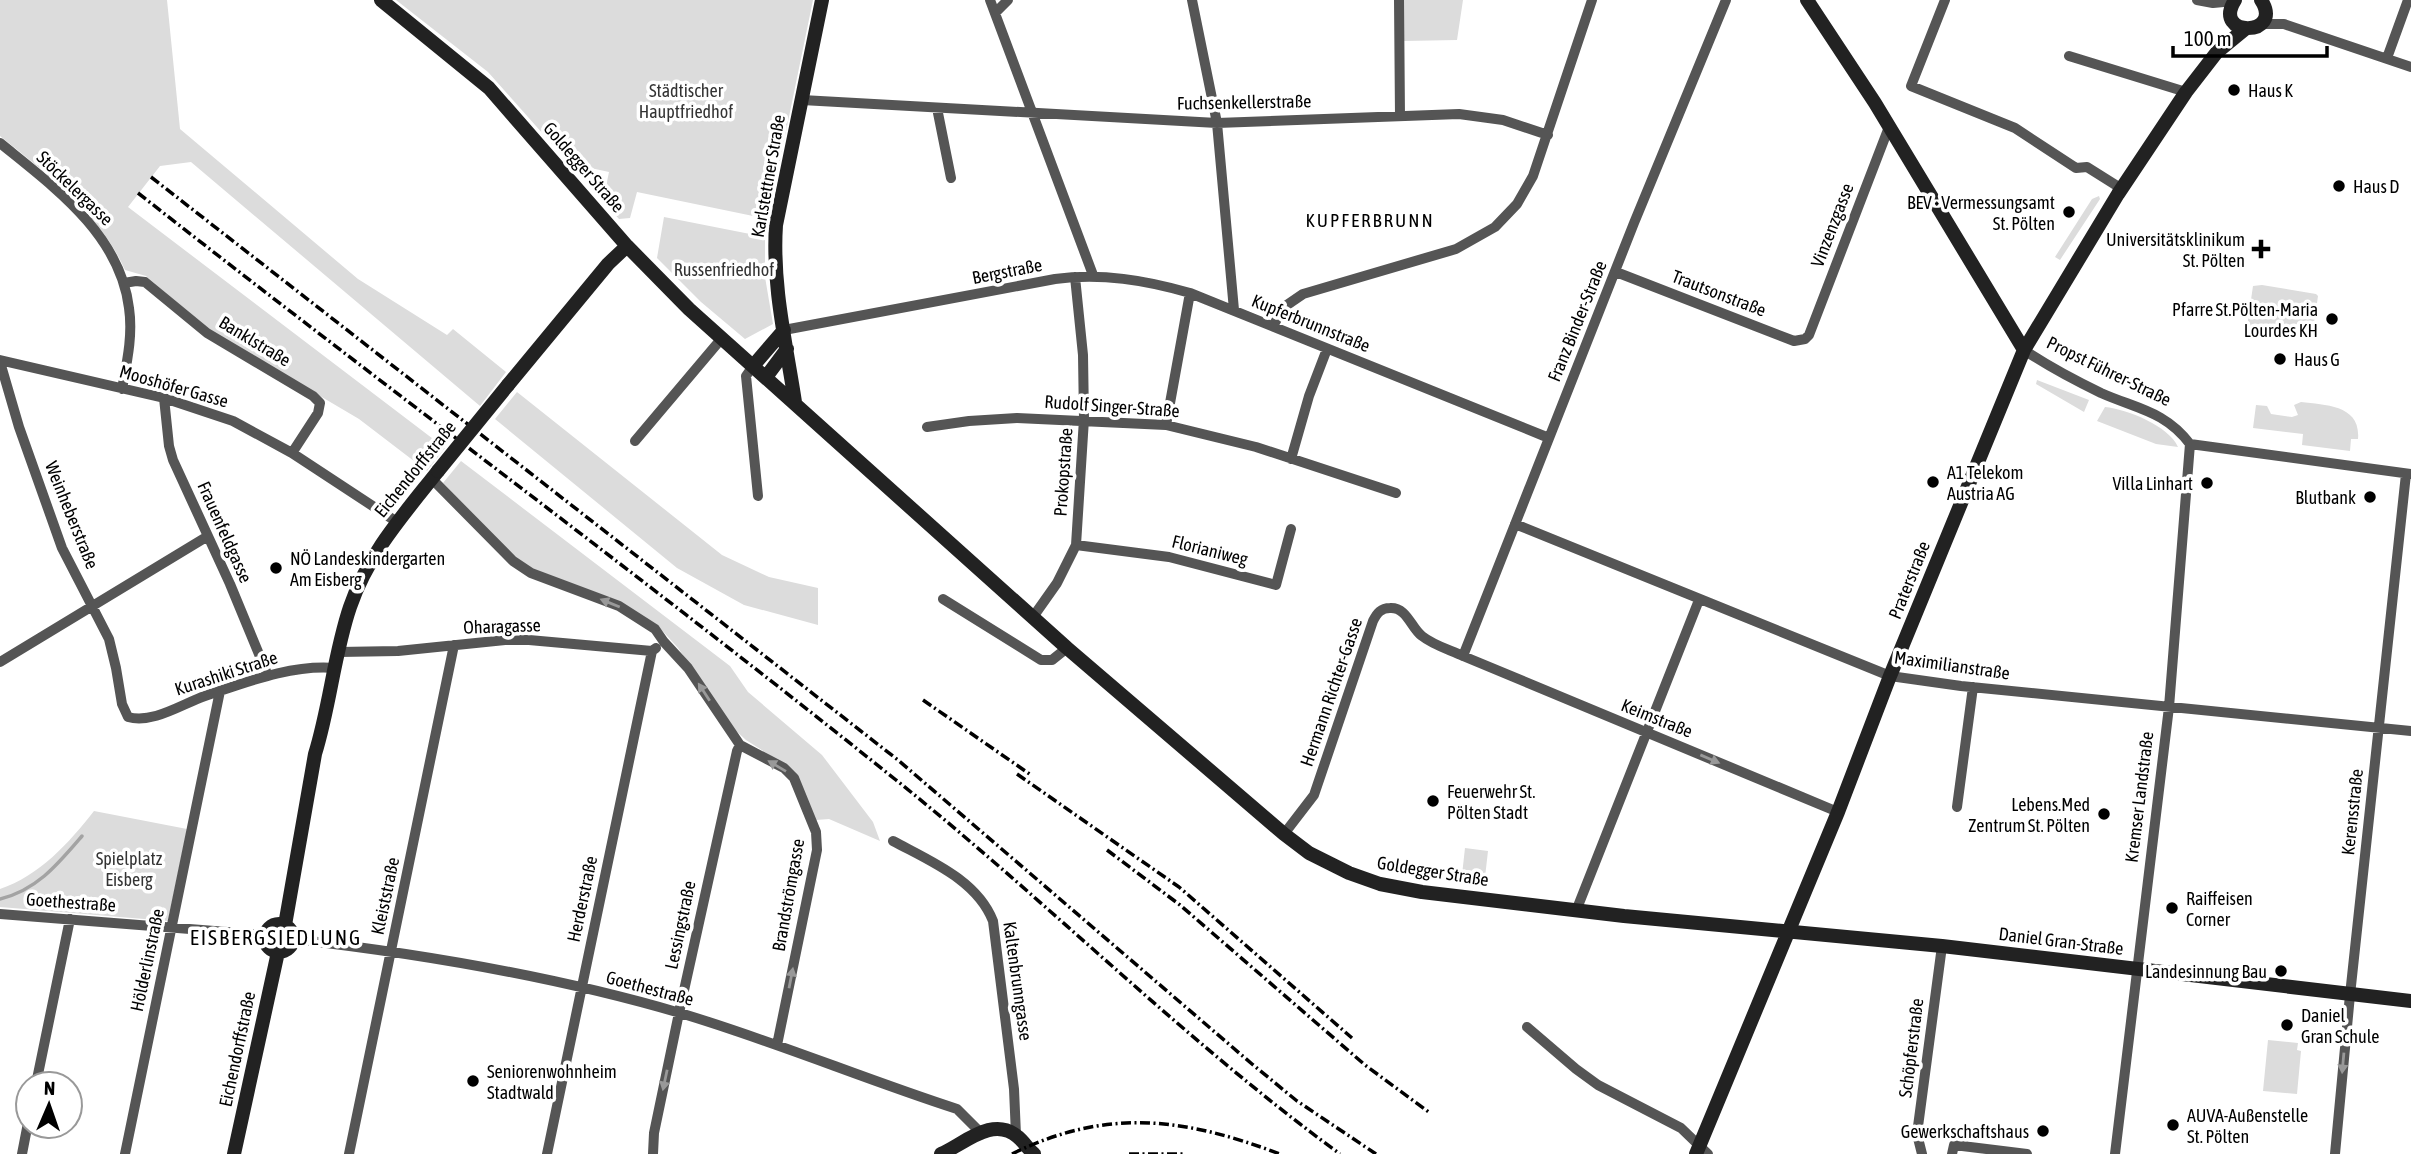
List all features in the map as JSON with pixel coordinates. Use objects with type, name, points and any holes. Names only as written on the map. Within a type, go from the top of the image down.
[{"type":"main road","name":"Goldegger Straße","points":[[381,0],[489,88],[669,290],[1067,648],[1309,853],[1327,864],[1380,884],[1422,892],[1576,911],[1789,930]]},
{"type":"main road","name":"Karlstettner Straße","points":[[795,402],[775,272],[776,225],[822,0]]},
{"type":"main road","name":"Propst Führer-Straße","points":[[1807,0],[1889,127],[2024,349]]},
{"type":"main road","points":[[2233,8],[2238,26],[2245,29],[2255,28],[2261,24],[2264,17],[2262,2]]},
{"type":"main road","name":"Praterstraße","points":[[2217,52],[2233,8]]},
{"type":"main road","name":"Praterstraße","points":[[1702,1151],[1890,676],[2024,349],[2122,189],[2186,92],[2217,52],[2245,29]]},
{"type":"main road","name":"Eichendorffstraße","points":[[285,925],[315,754],[346,621],[357,589],[374,556],[397,522],[608,264],[627,246]]},
{"type":"main road","points":[[754,366],[784,330]]},
{"type":"main road","points":[[766,377],[787,349]]},
{"type":"main road","points":[[274,925],[285,925],[291,931],[293,939],[288,949],[278,952],[268,946],[266,935],[274,925]]},
{"type":"main road","name":"Daniel Gran-Straße","points":[[1789,930],[2411,1001]]},
{"type":"main road","name":"Eichendorffstraße","points":[[234,1154],[278,952]]},
{"type":"main road","points":[[941,1154],[960,1145],[979,1131],[997,1129],[1016,1135],[1034,1154]]},
{"type":"street","points":[[990,0],[1093,275]]},
{"type":"street","points":[[995,13],[1009,0]]},
{"type":"street","name":"Kupferbrunnstraße","points":[[1192,0],[1217,123],[1234,310],[1549,438]]},
{"type":"street","points":[[1399,0],[1400,116]]},
{"type":"street","points":[[1273,326],[1284,307],[1303,294],[1456,249],[1495,227],[1517,204],[1533,176],[1592,0]]},
{"type":"street","name":"Franz Binder-Straße","points":[[1463,656],[1726,0]]},
{"type":"street","points":[[1945,0],[1911,86],[2015,128],[2076,168],[2087,167],[2122,189]]},
{"type":"street","points":[[2197,0],[2233,8]]},
{"type":"street","points":[[2387,58],[2408,0]]},
{"type":"street","points":[[2262,2],[2284,24]]},
{"type":"street","points":[[2261,24],[2284,24],[2411,67]]},
{"type":"street","points":[[2069,56],[2186,92]]},
{"type":"street","name":"Fuchsenkellerstraße","points":[[802,100],[1217,123],[1459,114],[1503,120],[1548,135]]},
{"type":"street","points":[[937,108],[951,178]]},
{"type":"street","name":"Vinzenzgasse","points":[[1809,335],[1889,127]]},
{"type":"street","name":"Stöckelergasse","points":[[0,143],[41,176],[96,230],[113,256],[124,283],[130,309],[130,332],[122,388]]},
{"type":"street","name":"Trautsonstraße","points":[[1616,272],[1794,341],[1805,339],[1809,335]]},
{"type":"street","name":"Bergstraße","points":[[784,330],[1074,276],[1093,275],[1134,279],[1190,293],[1234,310]]},
{"type":"street","name":"Prokopstraße","points":[[1033,617],[1057,583],[1076,545],[1084,419],[1083,355],[1074,276]]},
{"type":"street","name":"Banklstraße","points":[[124,283],[145,282],[207,333],[313,396],[320,403],[318,413],[292,453]]},
{"type":"street","points":[[1166,425],[1190,293]]},
{"type":"street","points":[[635,441],[722,338]]},
{"type":"street","points":[[1291,458],[1309,396],[1327,349]]},
{"type":"street","name":"Propst Führer-Straße","points":[[2024,349],[2086,385],[2158,414],[2179,429],[2190,444]]},
{"type":"street","name":"Mooshöfer Gasse","points":[[0,361],[164,398],[233,421],[292,453],[397,522]]},
{"type":"street","name":"Weinheberstraße","points":[[0,361],[19,427],[62,548],[108,639],[122,704],[128,717]]},
{"type":"street","points":[[754,366],[747,376],[758,496]]},
{"type":"street","name":"Frauenfeldgasse","points":[[164,398],[173,460],[268,676]]},
{"type":"street","name":"Rudolf Singer-Straße","points":[[927,427],[1017,418],[1084,419],[1166,425],[1291,458],[1396,493]]},
{"type":"street","points":[[2190,444],[2409,474]]},
{"type":"street","name":"Kremser Landstraße","points":[[2115,1154],[2169,707],[2190,444]]},
{"type":"street","name":"Kerensstraße","points":[[2335,1154],[2379,727],[2409,474]]},
{"type":"street","points":[[435,475],[513,561],[531,573],[619,606],[649,624],[664,642],[652,651]]},
{"type":"street","name":"Maximilianstraße","points":[[1515,524],[1890,676],[1973,687],[2411,731]]},
{"type":"street","name":"Florianiweg","points":[[1076,545],[1169,557],[1276,586],[1291,529]]},
{"type":"street","points":[[0,661],[208,536]]},
{"type":"street","points":[[943,599],[1041,660],[1052,660],[1067,648]]},
{"type":"street","points":[[1576,911],[1699,600]]},
{"type":"street","name":"Hermann Richter-Gasse","points":[[1284,834],[1314,796],[1373,621],[1380,611],[1399,609],[1421,636],[1463,656]]},
{"type":"street","name":"Oharagasse","points":[[339,652],[398,651],[529,640],[652,651]]},
{"type":"street","name":"Brandströmgasse","points":[[664,642],[688,668],[740,745],[784,768],[794,778],[817,840],[778,1045]]},
{"type":"street","name":"Kleiststraße","points":[[349,1154],[454,645]]},
{"type":"street","name":"Herderstraße","points":[[547,1154],[652,651]]},
{"type":"street","name":"Keimstraße","points":[[1463,656],[1838,812]]},
{"type":"street","name":"Kurashiki Straße","points":[[128,717],[145,718],[159,714],[268,676],[304,668],[336,668]]},
{"type":"street","points":[[1957,807],[1973,687]]},
{"type":"street","name":"Hölderlinstraße","points":[[125,1154],[220,691]]},
{"type":"street","name":"Lessingstraße","points":[[653,1154],[654,1133],[679,1013],[740,745]]},
{"type":"street","name":"Kaltenbrunngasse","points":[[893,841],[945,868],[979,896],[988,907],[993,921],[1014,1090],[1016,1135]]},
{"type":"street","name":"Goethestraße","points":[[0,914],[266,935]]},
{"type":"street","points":[[39,1070],[70,919]]},
{"type":"street","name":"Goethestraße","points":[[293,939],[392,950],[581,988],[679,1013],[957,1109],[979,1131]]},
{"type":"street","name":"Schöpferstraße","points":[[1922,1154],[1917,1133],[1942,946]]},
{"type":"street","points":[[1527,1027],[1598,1084],[1681,1128],[1702,1151]]},
{"type":"street","points":[[1952,1154],[1954,1145],[2027,1154]]},
{"type":"green space","points":[[0,0],[167,0],[180,129],[358,279],[447,335],[453,329],[506,372],[480,406],[191,162],[160,166],[128,207],[445,448],[427,471],[359,419],[210,331],[146,276],[125,270],[102,230],[87,213],[54,180],[0,136]]},
{"type":"green space","name":"Städtischer Hauptfriedhof","points":[[396,0],[813,0],[768,219],[637,192],[630,218],[619,219],[603,201],[609,172],[586,167],[583,179],[488,72]]},
{"type":"green space","points":[[1403,0],[1463,0],[1457,40],[1404,41]]},
{"type":"green space","points":[[2099,196],[2100,199],[2060,260],[2055,257],[2092,199]]},
{"type":"green space","name":"Russenfriedhof","points":[[664,217],[765,237],[765,277],[773,324],[745,339],[701,302],[657,258]]},
{"type":"green space","points":[[2262,285],[2318,296],[2312,337],[2247,327],[2253,286]]},
{"type":"green space","points":[[2037,380],[2089,400],[2084,412],[2036,384]]},
{"type":"green space","points":[[517,392],[722,555],[769,577],[818,588],[818,625],[744,605],[677,568],[495,419]]},
{"type":"green space","points":[[2301,402],[2331,406],[2348,413],[2354,419],[2358,439],[2351,439],[2350,451],[2302,445],[2303,434],[2253,428],[2256,405],[2267,406],[2271,414],[2292,417],[2298,415],[2294,405]]},
{"type":"green space","points":[[2105,407],[2124,411],[2157,426],[2173,439],[2178,447],[2156,444],[2097,421]]},
{"type":"green space","points":[[461,461],[730,666],[748,692],[822,755],[873,822],[880,841],[829,819],[816,820],[790,768],[735,730],[678,648],[659,627],[532,571],[513,557],[443,483]]},
{"type":"green space","name":"Spielplatz Eisberg","points":[[94,811],[187,829],[168,921],[0,907],[0,889],[28,876],[40,867],[74,835]]},
{"type":"green space","points":[[1465,848],[1488,851],[1484,886],[1461,884]]},
{"type":"green space","points":[[2268,1040],[2298,1043],[2297,1050],[2301,1051],[2297,1094],[2263,1091]]},
{"type":"waterway","points":[[0,899],[25,889],[46,875],[82,836]]},
{"type":"railway","points":[[151,177],[898,760],[1252,1064],[1297,1101],[1376,1154]]},
{"type":"railway","points":[[138,193],[896,780],[1226,1064],[1340,1154]]},
{"type":"railway","points":[[923,700],[1031,775]]},
{"type":"railway","points":[[1017,774],[1179,887],[1352,1038]]},
{"type":"railway","points":[[1107,850],[1180,905],[1365,1065],[1430,1113]]},
{"type":"railway","points":[[1012,1154],[1047,1139],[1081,1129],[1146,1123],[1211,1132],[1280,1154]]},
{"type":"railway","points":[[1129,1154],[1183,1154]]},
{"type":"place","name":"Haus K","points":[[2234,90]]},
{"type":"place","name":"Haus D","points":[[2339,186]]},
{"type":"place","name":"BEV - Vermessungsamt St. Pölten","points":[[2069,212]]},
{"type":"place","name":"Universitätsklinikum St. Pölten","points":[[2261,249]]},
{"type":"place","name":"Pfarre St.Pölten-Maria Lourdes KH","points":[[2332,319]]},
{"type":"place","name":"Haus G","points":[[2280,359]]},
{"type":"place","name":"A1 Telekom Austria AG","points":[[1933,482]]},
{"type":"place","name":"Villa Linhart","points":[[2207,483]]},
{"type":"place","name":"Blutbank","points":[[2370,497]]},
{"type":"place","name":"NÖ Landeskindergarten Am Eisberg","points":[[276,568]]},
{"type":"place","name":"Feuerwehr St. Pölten Stadt","points":[[1433,801]]},
{"type":"place","name":"Lebens.Med Zentrum St. Pölten","points":[[2104,814]]},
{"type":"place","name":"Raiffeisen Corner","points":[[2172,908]]},
{"type":"place","name":"Landesinnung Bau","points":[[2281,971]]},
{"type":"place","name":"Daniel Gran Schule","points":[[2287,1025]]},
{"type":"place","name":"Seniorenwohnheim Stadtwald","points":[[473,1081]]},
{"type":"place","name":"AUVA-Außenstelle St. Pölten","points":[[2173,1125]]},
{"type":"place","name":"Gewerkschaftshaus","points":[[2043,1131]]},
{"type":"district","name":"KUPFERBRUNN","points":[[1370,220]]},
{"type":"district","name":"EISBERGSIEDLUNG","points":[[276,937]]}]
